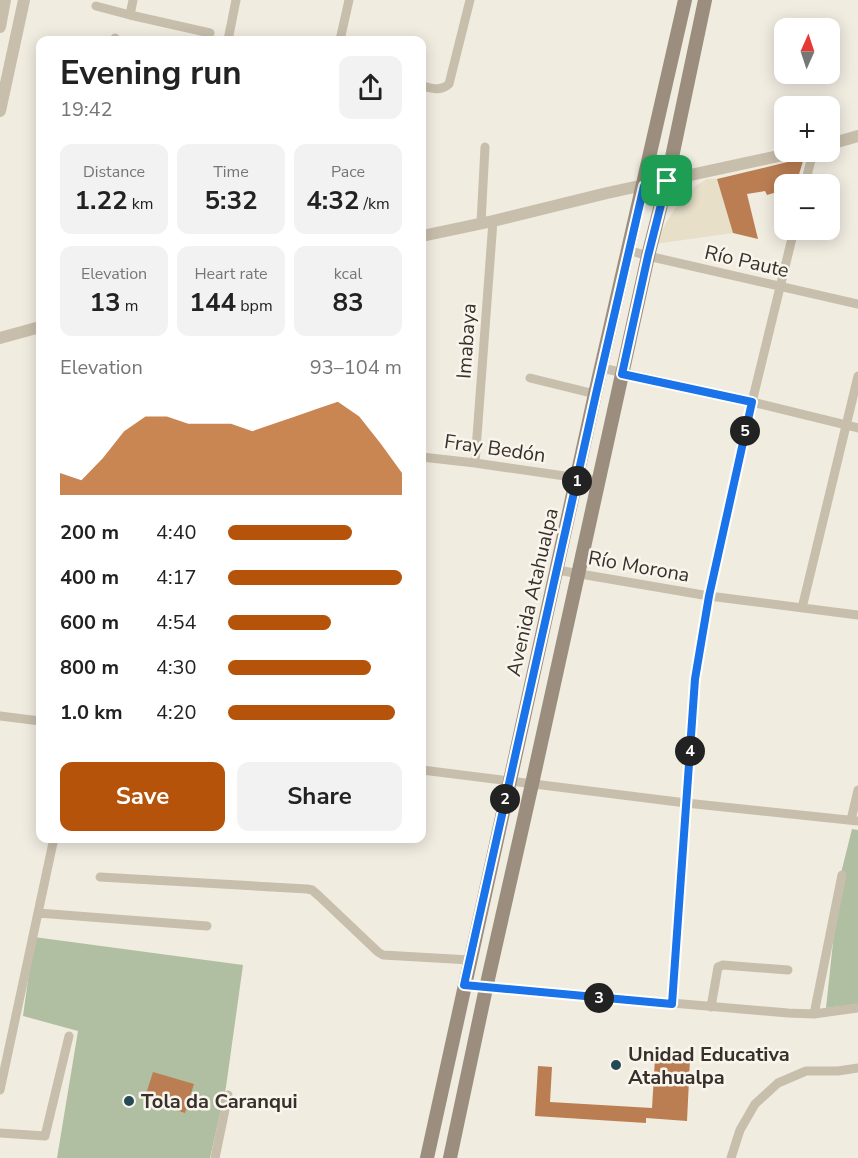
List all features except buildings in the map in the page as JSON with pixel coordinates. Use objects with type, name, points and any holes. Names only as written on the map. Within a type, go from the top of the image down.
[{"type":"main road","name":"Avenida Atahualpa","points":[[427,1158],[509,781],[685,0]]},
{"type":"main road","name":"Avenida Atahualpa","points":[[450,1158],[648,256],[667,181],[705,0]]},
{"type":"street","points":[[0,27],[5,0]]},
{"type":"street","points":[[0,111],[24,0]]},
{"type":"street","points":[[130,15],[133,0]]},
{"type":"street","points":[[229,36],[236,0]]},
{"type":"street","points":[[341,36],[349,0]]},
{"type":"street","points":[[426,87],[437,90],[449,84],[470,0]]},
{"type":"street","points":[[96,6],[210,33]]},
{"type":"street","points":[[840,141],[858,136]]},
{"type":"street","name":"Imabaya","points":[[475,463],[487,222],[485,147]]},
{"type":"street","points":[[426,235],[774,157]]},
{"type":"street","points":[[672,1004],[695,679],[709,596],[752,402],[792,240]]},
{"type":"street","name":"Río Paute","points":[[628,250],[858,304]]},
{"type":"street","points":[[0,338],[36,328]]},
{"type":"street","points":[[602,368],[858,428]]},
{"type":"street","points":[[802,608],[858,376]]},
{"type":"street","points":[[530,378],[596,394]]},
{"type":"street","name":"Fray Bedón","points":[[426,457],[599,481]]},
{"type":"street","name":"Río Morona","points":[[557,570],[709,596],[858,615]]},
{"type":"street","points":[[0,716],[36,720]]},
{"type":"street","points":[[426,771],[686,803],[855,821],[858,790]]},
{"type":"street","points":[[0,1090],[53,843]]},
{"type":"street","points":[[814,1014],[842,875]]},
{"type":"street","points":[[100,877],[312,890],[383,955],[470,960]]},
{"type":"street","points":[[38,913],[207,926]]},
{"type":"street","points":[[711,1007],[718,967],[788,970]]},
{"type":"street","points":[[464,985],[814,1014],[858,1008]]},
{"type":"street","points":[[0,1133],[45,1136],[69,1036]]},
{"type":"street","points":[[731,1158],[740,1130],[755,1104],[778,1083],[806,1071],[838,1071],[858,1068]]},
{"type":"street","points":[[215,1158],[228,1095]]},
{"type":"green space","points":[[852,829],[858,830],[858,1004],[826,1008],[840,877]]},
{"type":"green space","points":[[34,937],[243,965],[226,1087],[210,1158],[57,1158],[78,1031],[23,1016]]},
{"type":"shaded area","points":[[707,179],[717,179],[733,233],[655,244],[680,201]]},
{"type":"place","name":"Unidad Educativa Atahualpa","points":[[616,1065]]},
{"type":"place","name":"Tola da Caranqui","points":[[129,1101]]},
{"type":"route","points":[[667,181],[622,374],[752,402],[709,596],[695,679],[672,1004],[464,985],[644,186],[667,181]]}]
